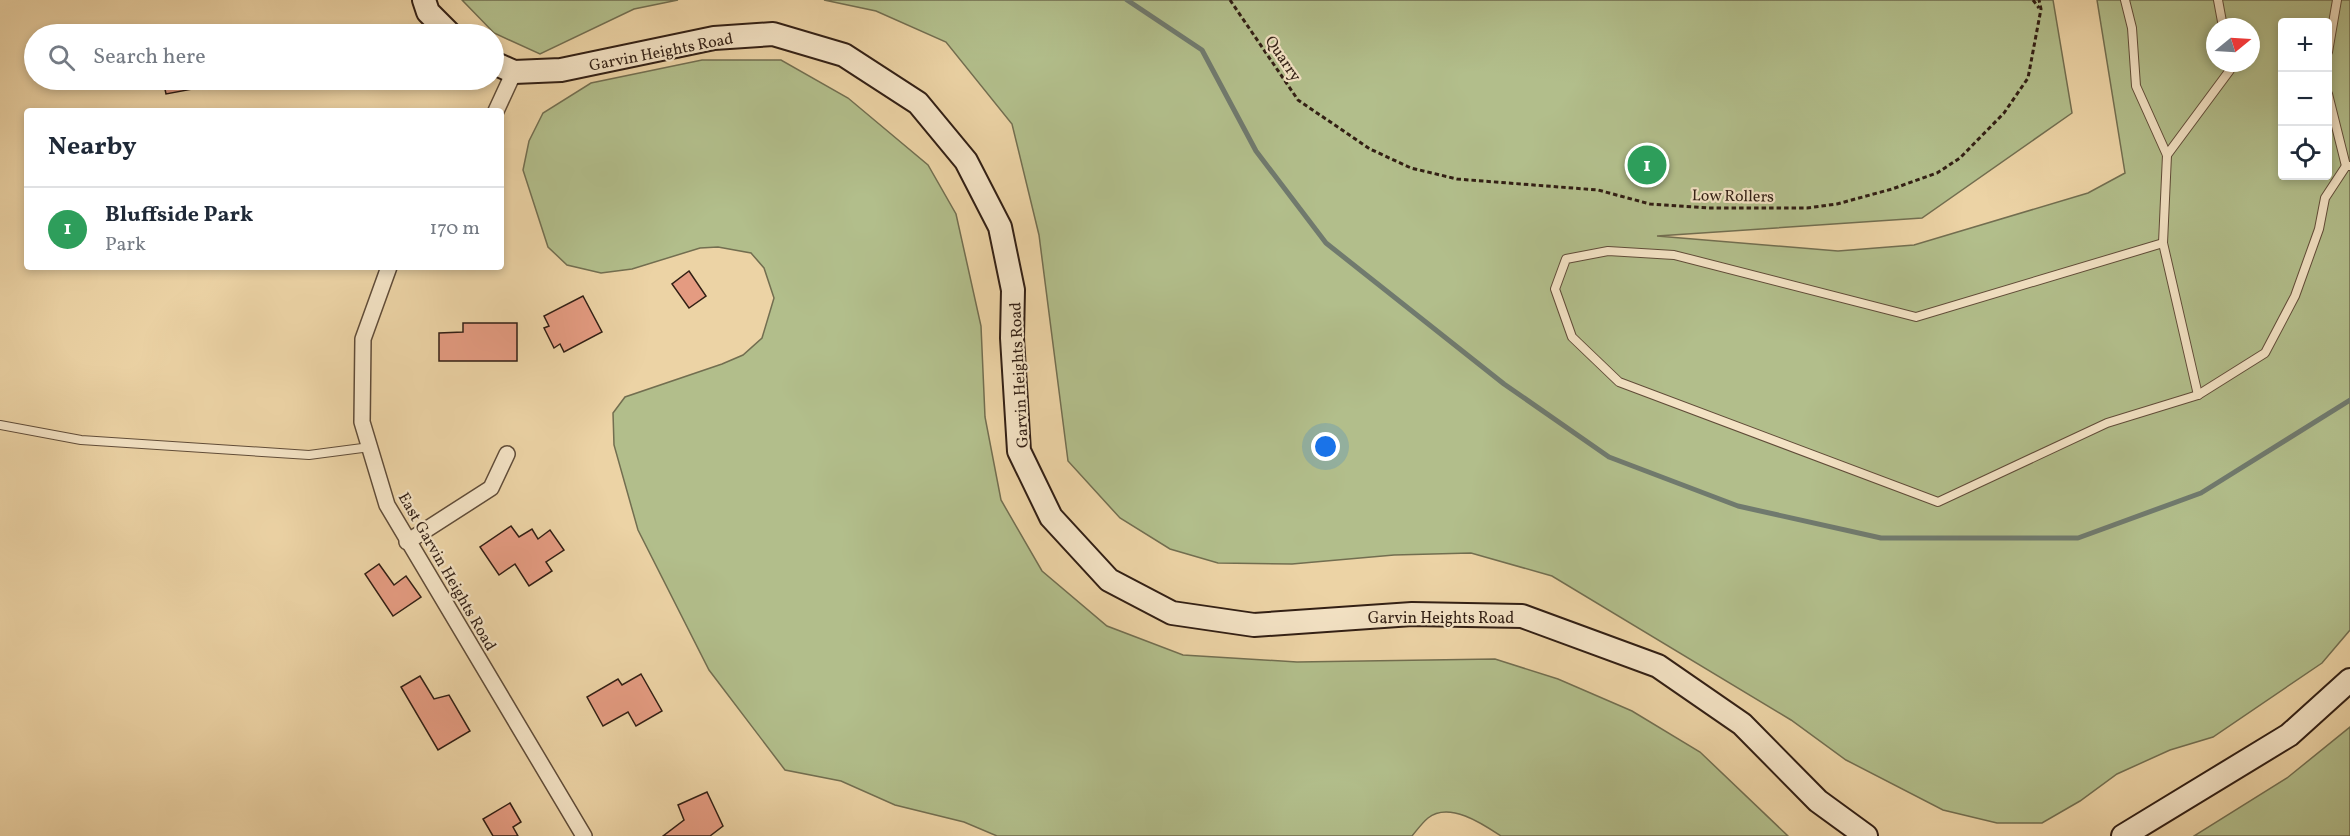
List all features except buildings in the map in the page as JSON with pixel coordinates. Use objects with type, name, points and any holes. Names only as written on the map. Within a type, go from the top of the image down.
[{"type":"main road","points":[[424,0],[428,12],[440,24]]},
{"type":"main road","name":"Garvin Heights Road","points":[[504,68],[561,70],[714,38],[772,33],[844,55],[918,103],[966,161],[1000,227],[1013,290],[1012,338],[1019,451],[1051,517],[1109,580],[1172,613],[1254,625],[1412,614],[1522,616],[1659,666],[1742,724],[1818,801],[1866,836]]},
{"type":"main road","points":[[2123,836],[2289,735],[2350,680]]},
{"type":"street","points":[[497,108],[500,90]]},
{"type":"street","name":"East Garvin Heights Road","points":[[388,270],[363,339],[362,422],[387,505],[584,836]]},
{"type":"street","points":[[407,542],[491,488],[507,454]]},
{"type":"lane","points":[[2125,0],[2132,28],[2136,86],[2167,155],[2163,243],[2198,395]]},
{"type":"lane","points":[[2218,0],[2221,18]]},
{"type":"lane","points":[[2332,29],[2337,0]]},
{"type":"lane","points":[[2167,155],[2229,72]]},
{"type":"lane","points":[[2163,243],[1916,316],[1674,255],[1608,251],[1566,259],[1556,289],[1572,338],[1619,382],[1938,502],[2107,423],[2198,395],[2265,353],[2295,296],[2319,229],[2325,198],[2348,166],[2332,108]]},
{"type":"lane","points":[[0,425],[81,440],[309,455],[370,447]]},
{"type":"path","name":"Quarry","points":[[1230,0],[1298,100]]},
{"type":"path","points":[[2033,0],[2041,9]]},
{"type":"path","name":"Low Rollers","points":[[1298,100],[1370,148],[1411,168],[1457,179],[1598,190],[1650,204],[1709,208],[1807,208],[1837,204],[1892,189],[1937,172],[1960,158],[2004,113],[2028,78],[2041,9],[2039,0]]},
{"type":"green space","points":[[462,0],[678,0],[634,9],[540,54],[504,38],[504,24],[485,24]]},
{"type":"green space","points":[[824,0],[2053,0],[2072,113],[1922,218],[1657,236],[1838,251],[1914,245],[2088,193],[2125,173],[2097,0],[2350,0],[2350,630],[2322,663],[2213,737],[2170,750],[2117,774],[2080,801],[2042,823],[1997,823],[1943,810],[1846,760],[1791,720],[1552,576],[1471,553],[1394,555],[1292,564],[1218,563],[1170,549],[1120,518],[1068,461],[1039,235],[1012,124],[946,42],[876,11]]},
{"type":"green space","points":[[702,60],[781,60],[848,98],[928,165],[956,214],[981,326],[985,417],[1001,500],[1042,571],[1107,626],[1183,655],[1297,662],[1495,659],[1558,679],[1632,711],[1700,752],[1788,836],[1501,836],[1466,816],[1446,812],[1436,813],[1428,818],[1412,836],[997,836],[964,822],[895,805],[841,781],[785,770],[709,670],[638,530],[614,445],[613,413],[625,397],[743,355],[762,338],[774,298],[764,268],[751,253],[718,247],[700,248],[632,269],[601,273],[567,265],[548,247],[523,170],[529,141],[543,113],[591,83]]},
{"type":"green space","points":[[2350,727],[2350,836],[2194,836],[2287,778]]},
{"type":"waterway","points":[[1127,0],[1202,50],[1256,151],[1326,243],[1504,384],[1609,457],[1738,506],[1881,538],[2078,538],[2201,493],[2350,400]]},
{"type":"place","name":"Bluffside Park","points":[[1647,165]]}]
